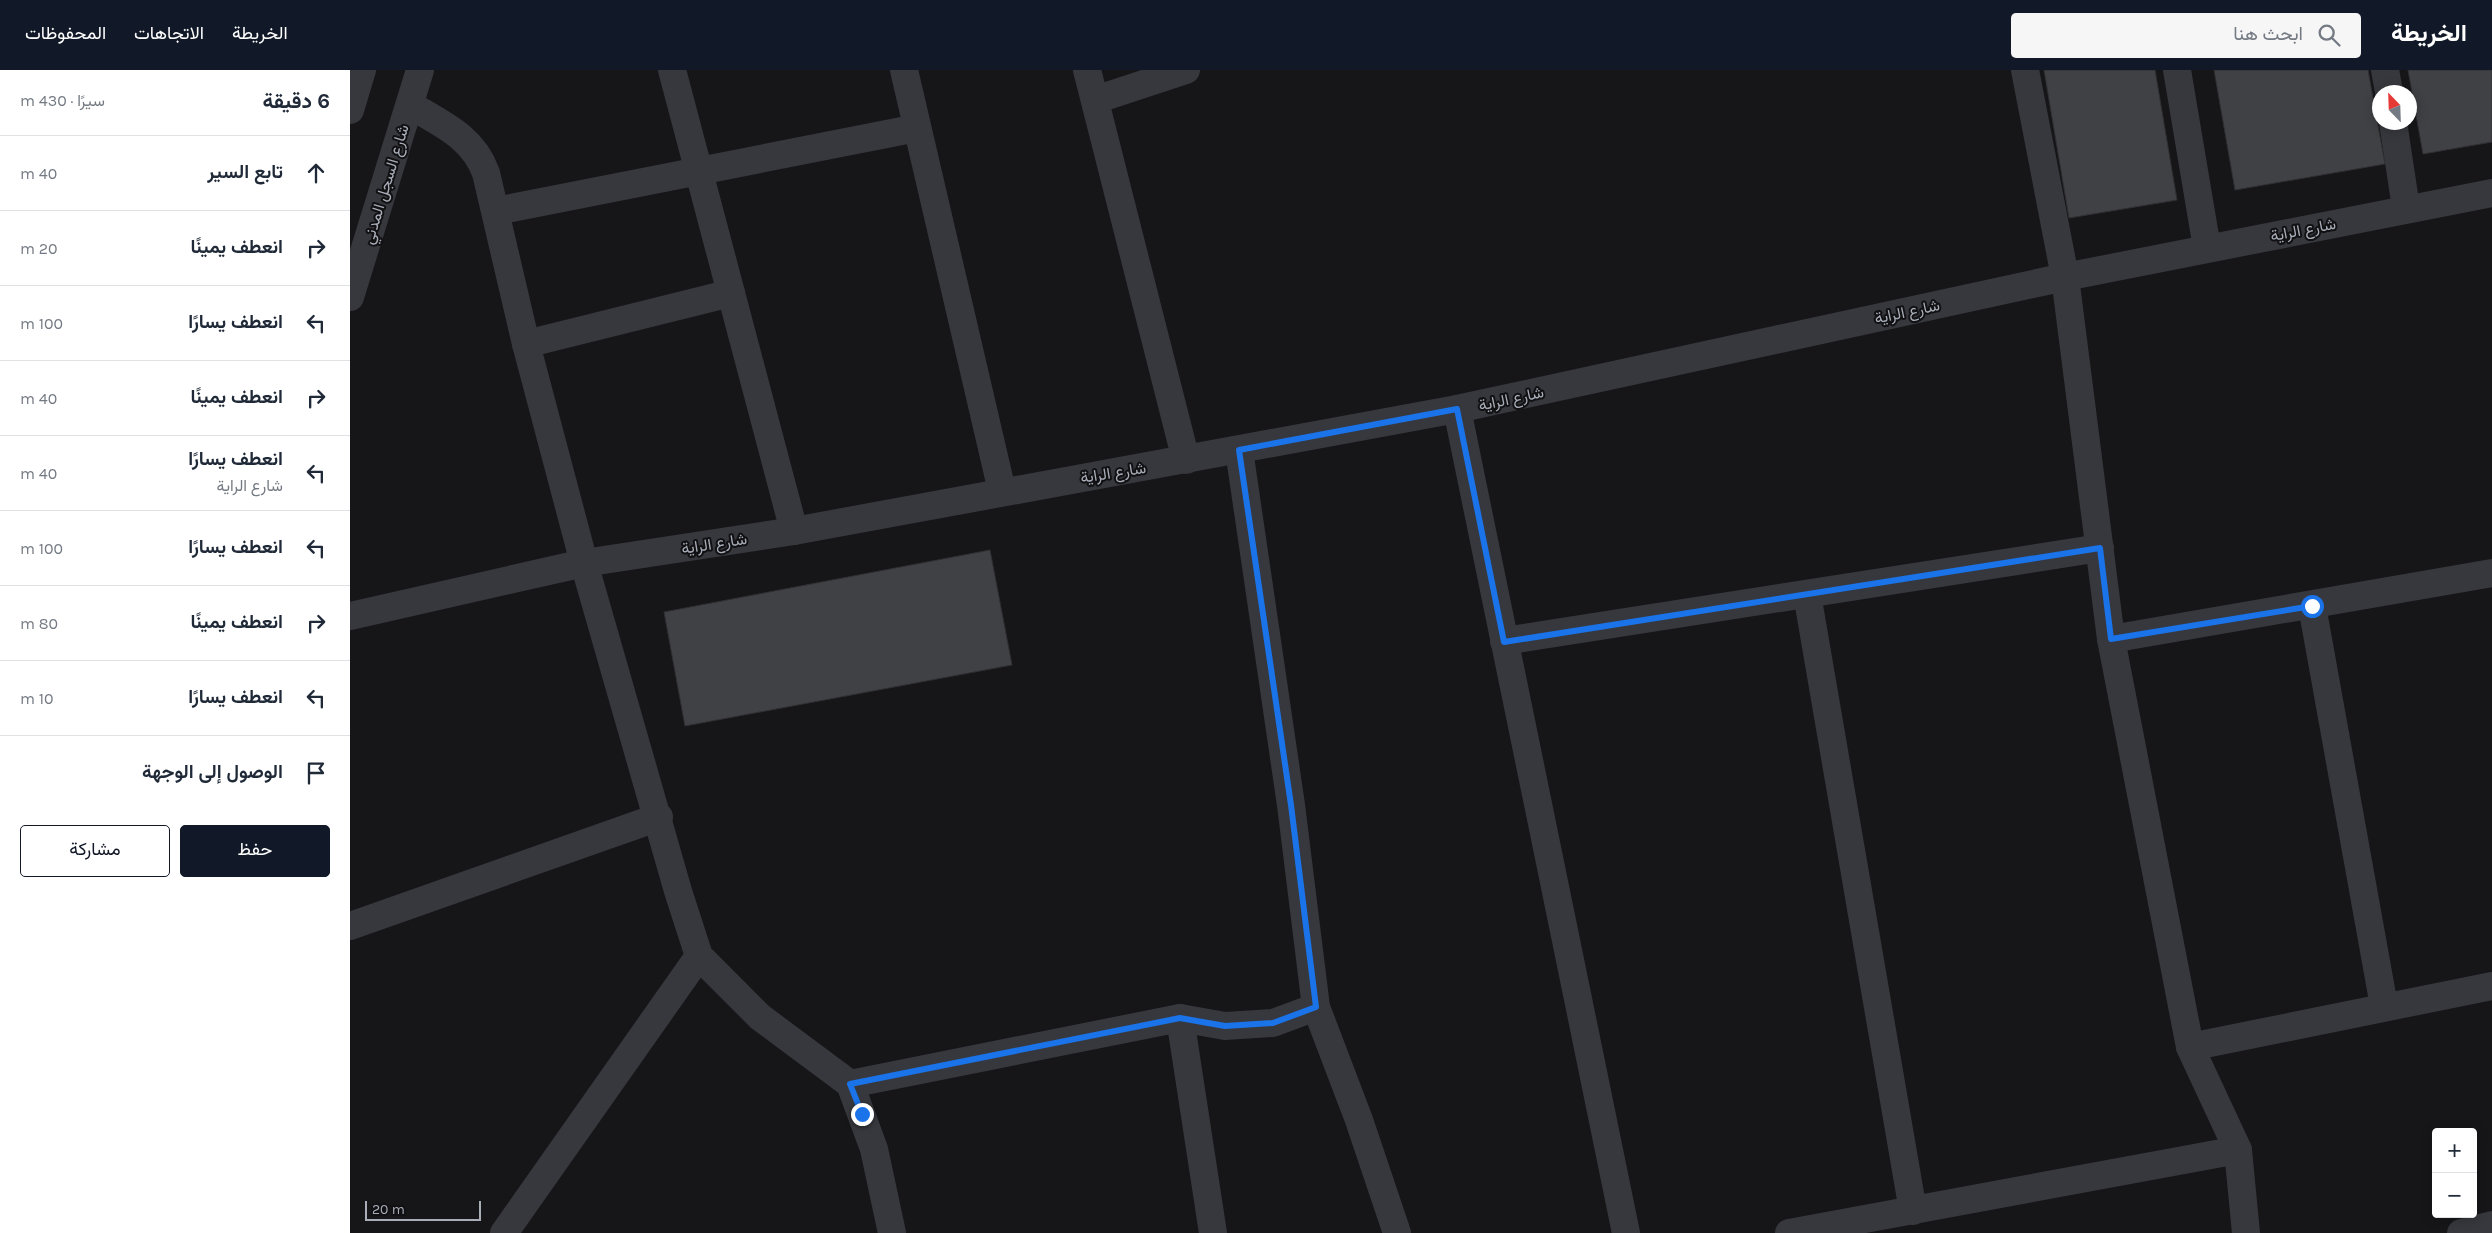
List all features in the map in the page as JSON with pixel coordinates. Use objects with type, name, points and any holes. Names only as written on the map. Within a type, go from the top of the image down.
[{"type":"street","points":[[350,110],[362,70]]},
{"type":"street","name":"شارع السجل المدني","points":[[350,297],[420,70]]},
{"type":"street","points":[[672,70],[794,530]]},
{"type":"street","points":[[904,70],[1002,491]]},
{"type":"street","points":[[1087,70],[1186,460]]},
{"type":"street","points":[[1094,100],[1186,70]]},
{"type":"street","points":[[2025,70],[2065,277],[2111,639],[2190,1047],[2238,1150],[2246,1233]]},
{"type":"street","points":[[2177,70],[2207,248]]},
{"type":"street","points":[[2385,70],[2387,85]]},
{"type":"street","points":[[410,105],[453,131],[480,156],[496,211],[526,344],[584,563],[678,891],[699,956],[760,1017],[850,1084],[874,1149],[892,1233]]},
{"type":"street","points":[[496,211],[917,128]]},
{"type":"street","points":[[2394,130],[2406,208]]},
{"type":"street","name":"شارع الراية","points":[[350,616],[584,563],[794,530],[1002,491],[1186,460],[1457,409],[2065,277],[2406,208],[2492,193]]},
{"type":"street","points":[[526,344],[731,293]]},
{"type":"street","points":[[1457,409],[1626,1233]]},
{"type":"street","points":[[1239,450],[1291,805],[1316,1007],[1359,1120],[1397,1233]]},
{"type":"street","points":[[1504,642],[2100,548]]},
{"type":"street","points":[[2111,639],[2312,606],[2492,573]]},
{"type":"street","points":[[1807,594],[1913,1211]]},
{"type":"street","points":[[2312,606],[2384,1006]]},
{"type":"street","points":[[350,926],[658,817]]},
{"type":"street","points":[[504,1233],[699,956]]},
{"type":"street","points":[[2190,1047],[2384,1006],[2492,986]]},
{"type":"street","points":[[850,1084],[1180,1018],[1225,1026],[1273,1023],[1316,1007]]},
{"type":"street","points":[[1180,1018],[1213,1233]]},
{"type":"street","points":[[1789,1233],[2238,1150]]},
{"type":"street","points":[[2461,1233],[2492,1225]]},
{"type":"building","points":[[2044,70],[2155,70],[2177,200],[2069,218]]},
{"type":"building","points":[[2214,70],[2368,70],[2372,92],[2372,130],[2379,130],[2385,164],[2235,190]]},
{"type":"building","points":[[2408,70],[2492,70],[2492,142],[2423,154],[2417,120],[2417,85],[2411,85]]},
{"type":"building","points":[[990,550],[1012,665],[685,726],[664,612]]},
{"type":"route","points":[[862,1114],[850,1084],[1180,1018],[1225,1026],[1273,1023],[1316,1007],[1291,805],[1239,450],[1457,409],[1504,642],[2100,548],[2111,639],[2312,606]]}]
